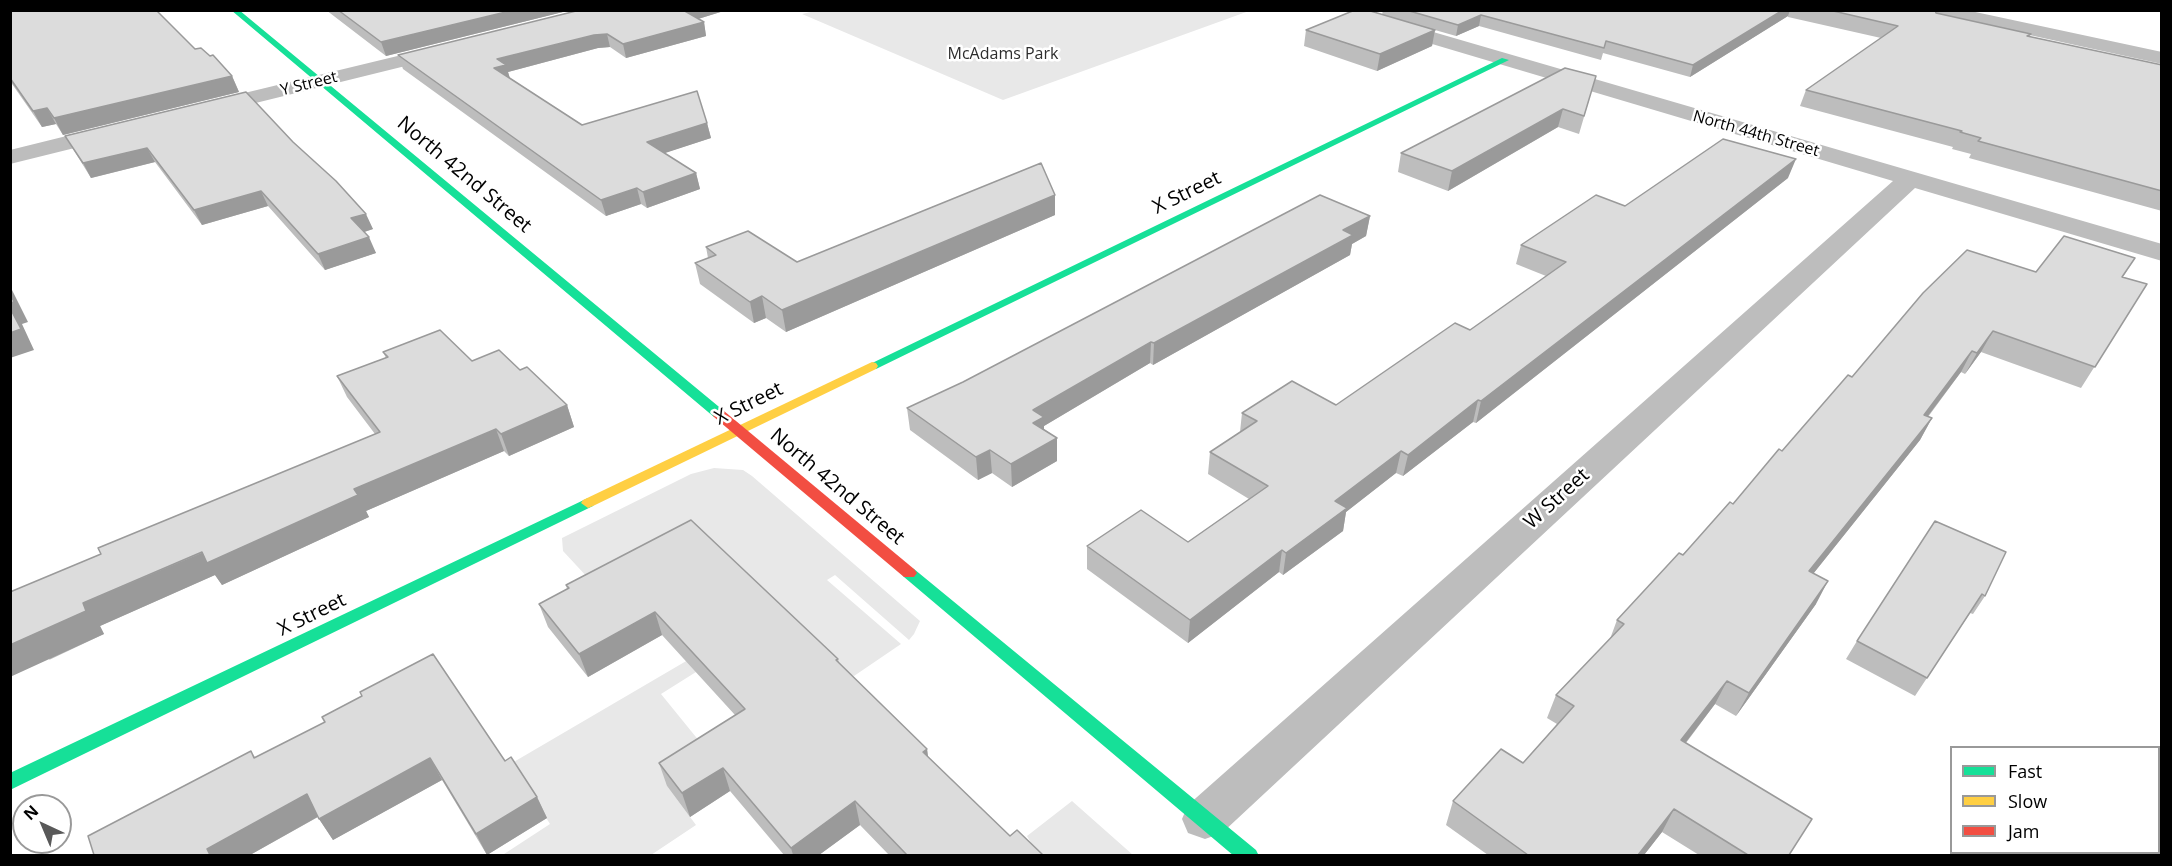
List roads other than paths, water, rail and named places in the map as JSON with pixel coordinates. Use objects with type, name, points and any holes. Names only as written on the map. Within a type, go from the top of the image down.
[{"type":"street","name":"North 42nd Street","points":[[234,10],[1249,855]]},
{"type":"street","points":[[1938,10],[2001,16],[2162,58]]},
{"type":"street","name":"North 44th Street","points":[[1372,21],[2162,253]]},
{"type":"street","name":"Y Street","points":[[182,115],[458,47]]},
{"type":"street","name":"X Street","points":[[10,782],[1505,60]]},
{"type":"street","points":[[10,157],[136,126]]},
{"type":"street","name":"W Street","points":[[1205,819],[1910,179]]},
{"type":"park label","name":"McAdams Park","points":[[1003,54]]}]
